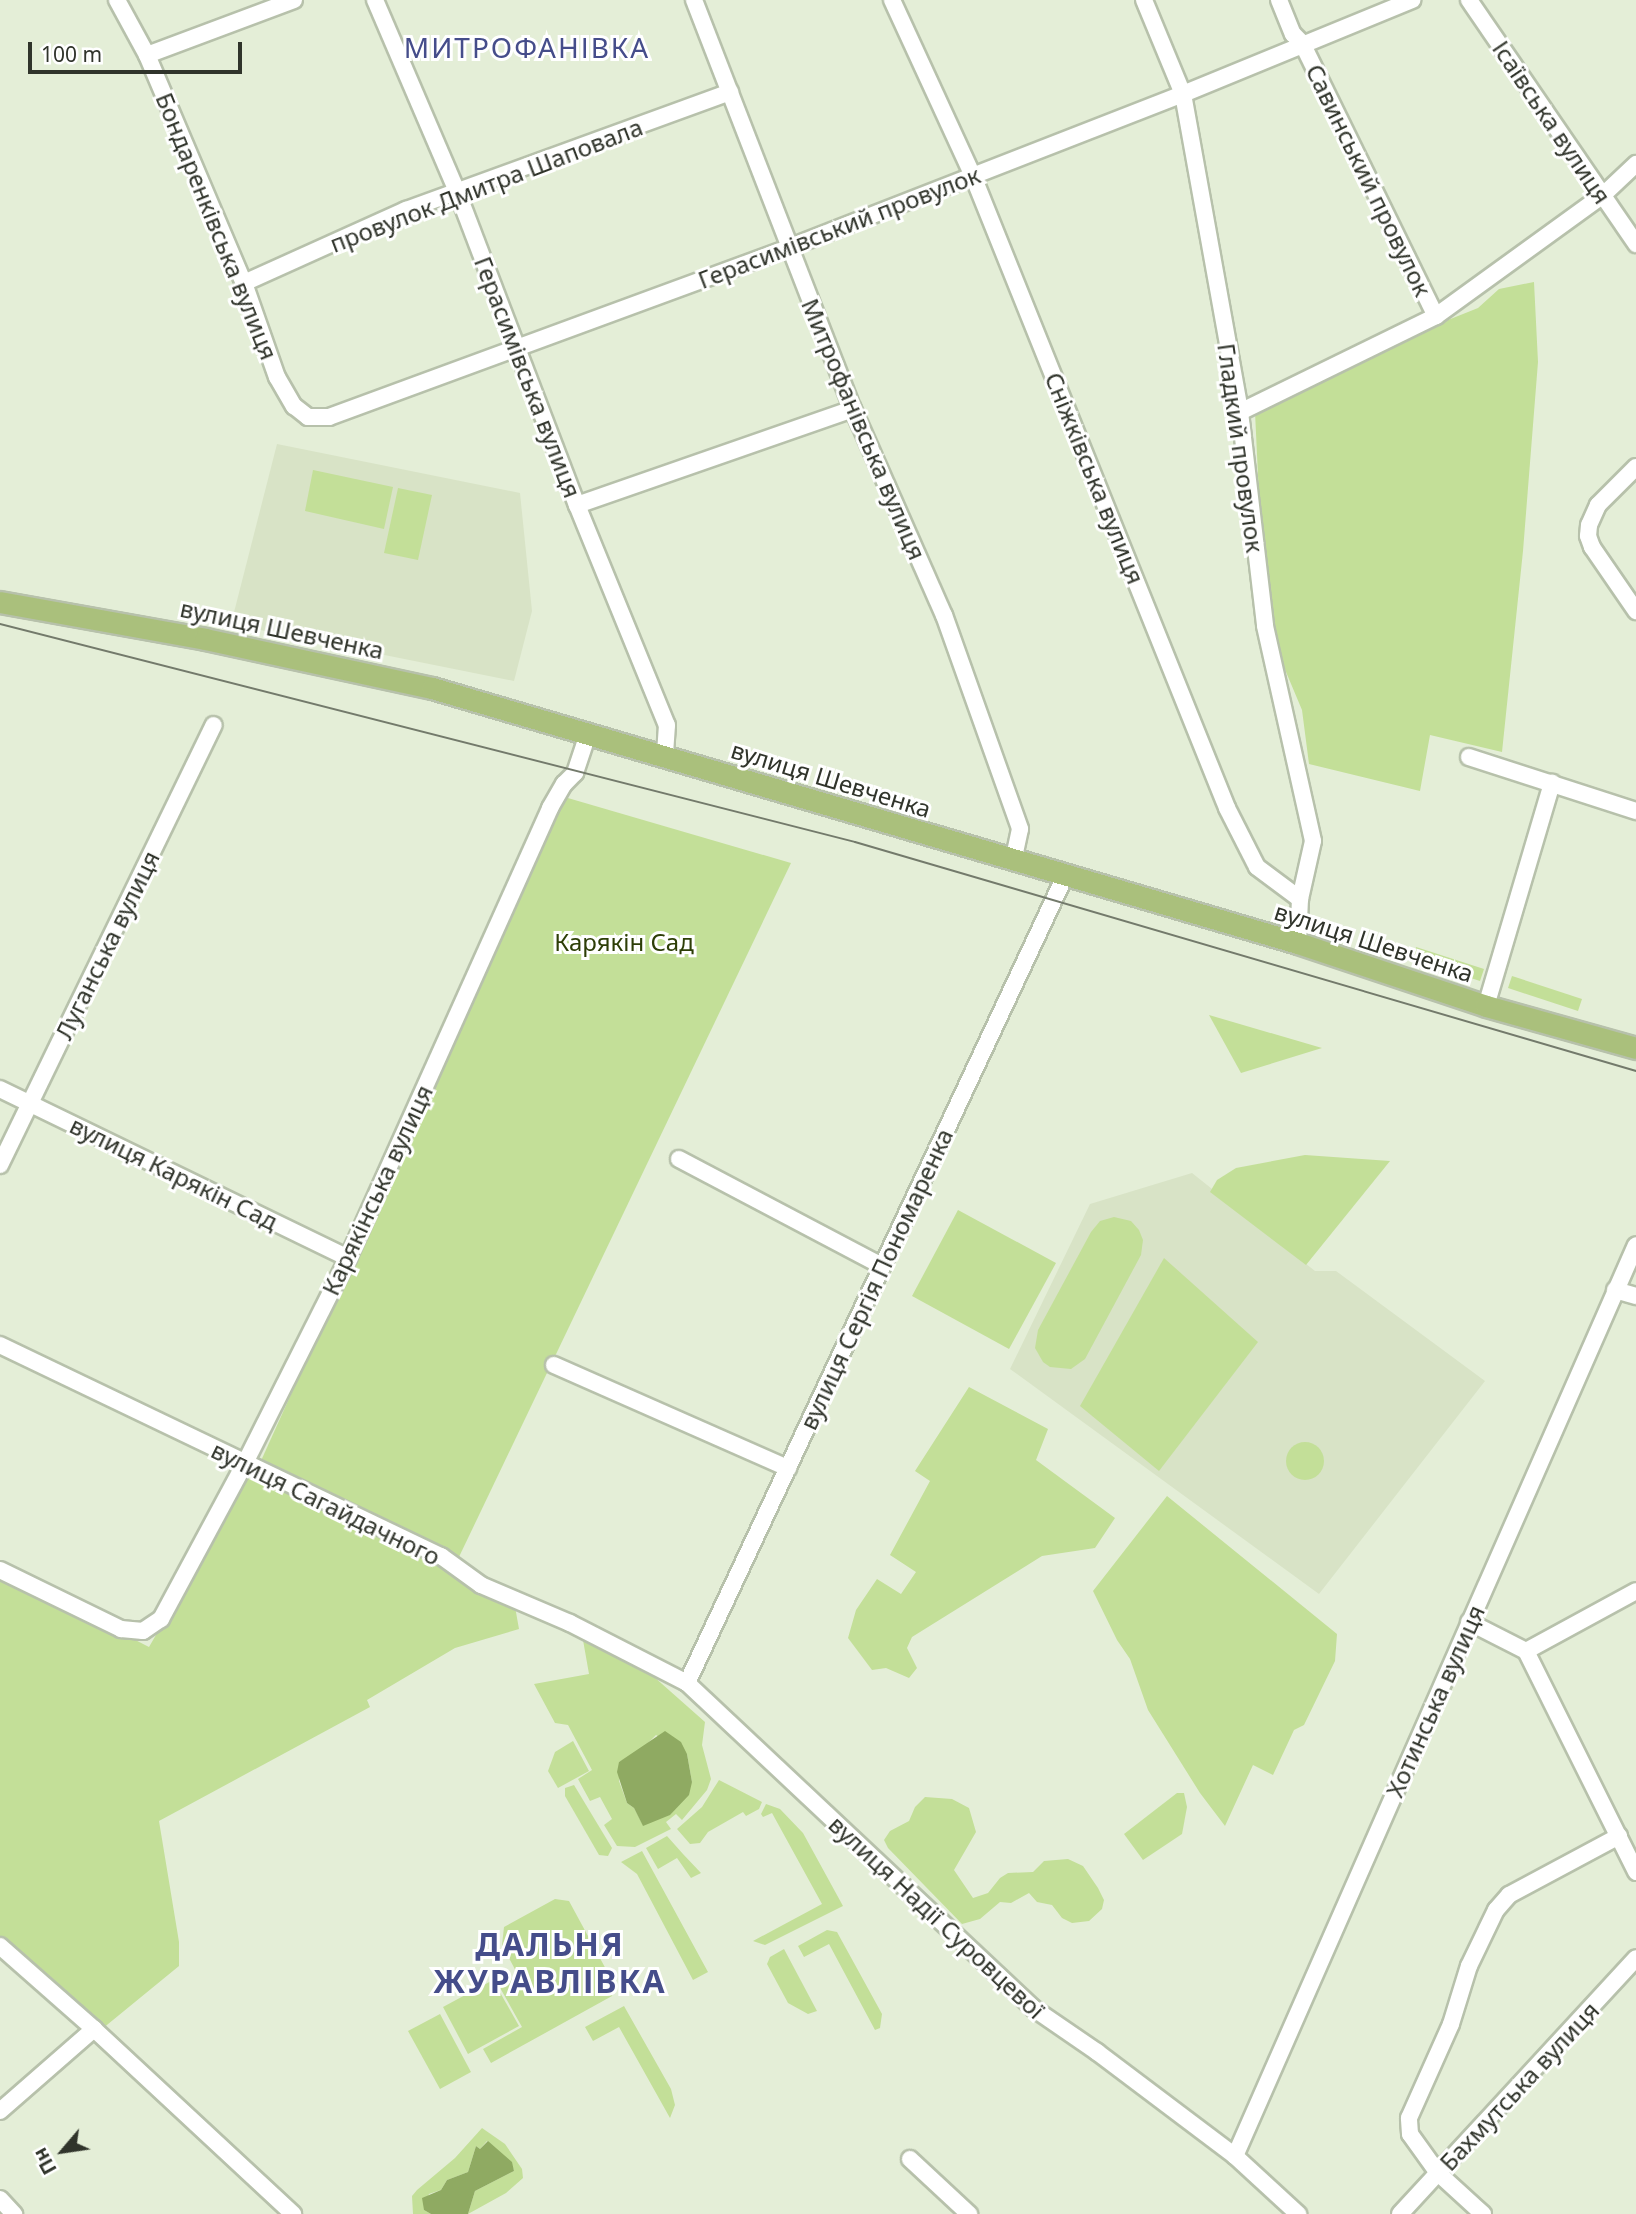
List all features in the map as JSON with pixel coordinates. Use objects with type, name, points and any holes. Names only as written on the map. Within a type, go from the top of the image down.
[{"type":"main road","name":"вулиця Шевченка","points":[[0,602],[316,662],[432,688],[1298,943],[1486,1006],[1636,1048]]},
{"type":"street","name":"Бондаренківська вулиця","points":[[117,0],[147,55],[244,283],[277,377]]},
{"type":"street","points":[[147,55],[294,0]]},
{"type":"street","name":"Герасимівська вулиця","points":[[375,0],[457,191],[577,505],[667,726],[665,757]]},
{"type":"street","name":"Митрофанівська вулиця","points":[[694,0],[788,248],[853,409],[944,615],[1020,829],[1013,861]]},
{"type":"street","name":"Сніжківська вулиця","points":[[891,0],[973,176],[1227,808],[1257,867],[1300,899]]},
{"type":"street","name":"Гладкий провулок","points":[[1144,0],[1183,94],[1240,412],[1265,626],[1313,841],[1300,899]]},
{"type":"street","name":"Савинський провулок","points":[[1279,0],[1293,34],[1303,43],[1436,316]]},
{"type":"street","name":"Герасимівський провулок","points":[[277,377],[295,406],[308,417],[329,417],[788,248],[1183,94],[1412,0]]},
{"type":"street","name":"Ісаївська вулиця","points":[[1469,0],[1636,244]]},
{"type":"street","name":"провулок Дмитра Шаповала","points":[[244,283],[406,210],[730,92]]},
{"type":"street","points":[[1240,412],[1436,316],[1602,196],[1636,164]]},
{"type":"street","points":[[577,505],[853,409]]},
{"type":"street","points":[[1636,467],[1598,505],[1588,525],[1592,547],[1636,611]]},
{"type":"street","name":"Луганська вулиця","points":[[0,1164],[214,725]]},
{"type":"street","name":"Карякінська вулиця","points":[[0,1570],[121,1629],[143,1630],[161,1619],[245,1463],[348,1258],[550,808],[564,784],[575,773],[588,734]]},
{"type":"street","points":[[1469,757],[1636,811]]},
{"type":"street","points":[[1486,1006],[1552,783]]},
{"type":"street","name":"вулиця Сергія Пономаренка","points":[[687,1683],[1065,876]]},
{"type":"street","points":[[1298,943],[1300,899]]},
{"type":"street","name":"вулиця Карякін Сад","points":[[0,1089],[348,1258]]},
{"type":"street","points":[[679,1159],[882,1266]]},
{"type":"street","name":"Хотинська вулиця","points":[[1235,2156],[1636,1245]]},
{"type":"street","points":[[1615,1290],[1636,1296]]},
{"type":"street","name":"вулиця Сагайдачного","points":[[0,1345],[441,1556],[481,1585],[570,1623],[687,1683]]},
{"type":"street","points":[[554,1365],[788,1468]]},
{"type":"street","points":[[1526,1651],[1636,1591]]},
{"type":"street","points":[[1469,1622],[1526,1651],[1636,1872]]},
{"type":"street","name":"вулиця Надії Суровцевої","points":[[687,1683],[1033,2008],[1097,2052],[1235,2156],[1298,2214]]},
{"type":"street","points":[[1483,2214],[1438,2173],[1410,2134],[1409,2118],[1451,2024],[1469,1966],[1496,1910],[1509,1895],[1619,1836]]},
{"type":"street","points":[[0,1947],[293,2214]]},
{"type":"street","name":"Бахмутська вулиця","points":[[1400,2214],[1636,1958]]},
{"type":"street","points":[[0,2111],[93,2029]]},
{"type":"street","points":[[910,2159],[969,2214]]},
{"type":"street","points":[[0,2199],[14,2214]]},
{"type":"shaded area","points":[[277,444],[520,493],[532,611],[514,681],[231,624]]},
{"type":"shaded area","points":[[1192,1173],[1315,1271],[1336,1271],[1485,1381],[1319,1594],[1010,1369],[1090,1204]]},
{"type":"shaded area","points":[[665,1731],[681,1742],[687,1754],[692,1782],[689,1795],[670,1815],[643,1826],[634,1808],[627,1803],[617,1772],[619,1762]]},
{"type":"shaded area","points":[[488,2141],[512,2162],[514,2171],[475,2191],[468,2214],[431,2214],[424,2210],[422,2198],[441,2190],[447,2180],[468,2172],[476,2146],[480,2149]]},
{"type":"green space","points":[[1534,282],[1538,362],[1523,551],[1502,752],[1430,735],[1420,791],[1309,764],[1302,710],[1273,641],[1262,560],[1255,412],[1383,346],[1478,308],[1499,289]]},
{"type":"green space","points":[[313,470],[393,487],[384,529],[305,511]]},
{"type":"green space","points":[[398,488],[432,495],[418,560],[384,553]]},
{"type":"green space","name":"Карякін Сад","points":[[561,796],[791,863],[458,1559],[260,1463]]},
{"type":"green space","points":[[1416,947],[1484,969],[1480,981],[1412,959]]},
{"type":"green space","points":[[1512,976],[1582,999],[1578,1011],[1508,988]]},
{"type":"green space","points":[[1209,1015],[1322,1048],[1241,1073]]},
{"type":"green space","points":[[1305,1155],[1390,1161],[1306,1265],[1210,1192],[1217,1180],[1236,1168]]},
{"type":"green space","points":[[958,1210],[1056,1263],[1009,1349],[912,1296]]},
{"type":"green space","points":[[1114,1217],[1131,1221],[1139,1230],[1143,1240],[1141,1255],[1085,1359],[1071,1369],[1050,1367],[1043,1362],[1035,1348],[1038,1330],[1091,1232],[1100,1221]]},
{"type":"green space","points":[[1164,1258],[1258,1342],[1159,1471],[1080,1406]]},
{"type":"green space","points":[[969,1387],[1048,1429],[1036,1460],[1115,1518],[1095,1548],[1042,1556],[912,1637],[907,1648],[917,1668],[909,1678],[886,1668],[872,1670],[848,1638],[856,1610],[877,1579],[901,1594],[916,1572],[890,1555],[930,1481],[915,1471]]},
{"type":"green space","points":[[1305,1442],[1318,1448],[1324,1461],[1318,1474],[1305,1480],[1292,1474],[1286,1461],[1292,1448]]},
{"type":"green space","points":[[250,1473],[395,1539],[493,1596],[514,1601],[519,1629],[455,1648],[367,1700],[370,1707],[159,1821],[179,1942],[179,1966],[102,2029],[0,1940],[0,1571],[149,1647]]},
{"type":"green space","points":[[1167,1496],[1337,1634],[1335,1661],[1304,1725],[1294,1730],[1273,1775],[1253,1765],[1225,1826],[1200,1793],[1148,1710],[1130,1659],[1117,1640],[1093,1591]]},
{"type":"green space","points":[[583,1640],[644,1668],[705,1722],[702,1745],[711,1779],[707,1790],[682,1820],[676,1814],[666,1822],[671,1829],[635,1847],[617,1846],[604,1825],[612,1819],[600,1797],[590,1801],[578,1779],[592,1770],[568,1725],[555,1723],[534,1684],[589,1674]],"holes":[[[656,1735],[687,1754],[692,1782],[643,1825],[634,1808],[627,1803],[619,1781],[619,1762],[641,1750]]]},
{"type":"green space","points":[[573,1741],[589,1771],[558,1788],[548,1771],[555,1752]]},
{"type":"green space","points":[[719,1780],[762,1802],[759,1809],[746,1816],[743,1812],[708,1832],[700,1843],[690,1844],[677,1829],[702,1807]]},
{"type":"green space","points":[[574,1785],[612,1848],[608,1856],[599,1855],[565,1796],[565,1788]]},
{"type":"green space","points":[[1177,1793],[1184,1793],[1187,1807],[1182,1834],[1143,1860],[1124,1834]]},
{"type":"green space","points":[[925,1797],[952,1799],[969,1808],[976,1832],[954,1870],[973,1898],[988,1893],[1000,1878],[1008,1873],[1033,1872],[1044,1861],[1068,1859],[1083,1866],[1098,1888],[1104,1900],[1102,1909],[1089,1921],[1072,1923],[1062,1918],[1052,1905],[1037,1902],[1029,1893],[1011,1903],[1000,1902],[980,1919],[962,1924],[888,1848],[884,1840],[890,1831],[909,1821],[915,1807]]},
{"type":"green space","points":[[766,1804],[780,1809],[803,1833],[843,1906],[765,1945],[753,1941],[822,1904],[772,1813],[763,1817],[761,1814]]},
{"type":"green space","points":[[667,1836],[701,1873],[691,1878],[677,1858],[658,1869],[646,1848]]},
{"type":"green space","points":[[642,1851],[708,1972],[693,1980],[637,1874],[621,1862]]},
{"type":"green space","points":[[555,1899],[569,1901],[614,1984],[612,1996],[491,2063],[483,2049],[522,2027],[499,1986],[518,1975],[502,1945],[504,1927]]},
{"type":"green space","points":[[827,1930],[837,1932],[882,2014],[880,2028],[875,2030],[829,1944],[804,1957],[798,1946]]},
{"type":"green space","points":[[784,1949],[817,2011],[808,2014],[788,2003],[767,1964],[770,1957]]},
{"type":"green space","points":[[493,1980],[519,2026],[468,2054],[443,2007]]},
{"type":"green space","points":[[624,2006],[671,2089],[675,2105],[670,2118],[619,2027],[593,2041],[585,2027]]},
{"type":"green space","points":[[440,2014],[471,2072],[440,2089],[408,2031]]},
{"type":"green space","points":[[482,2128],[505,2144],[522,2169],[523,2178],[506,2193],[468,2214],[475,2191],[514,2171],[511,2162],[487,2141],[480,2149],[476,2146],[468,2172],[447,2180],[441,2190],[429,2194],[424,2210],[431,2214],[413,2214],[412,2196],[455,2158]]},
{"type":"tram line","points":[[0,624],[855,842],[1636,1071]]},
{"type":"district","name":"МИТРОФАНІВКА","points":[[527,47]]},
{"type":"district","name":"ДАЛЬНЯ ЖУРАВЛІВКА","points":[[550,1964]]}]
